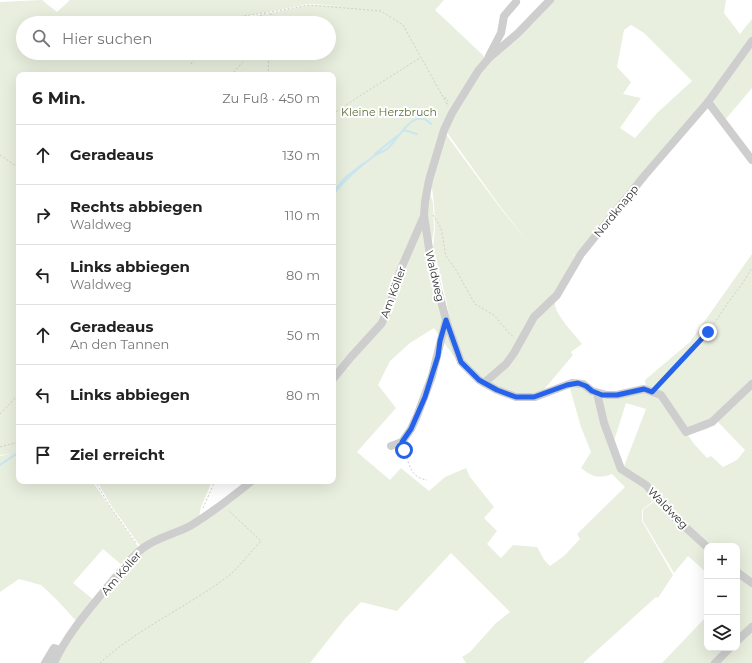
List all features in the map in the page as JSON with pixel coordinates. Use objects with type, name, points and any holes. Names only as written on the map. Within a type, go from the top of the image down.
[{"type":"street","name":"Waldweg","points":[[550,0],[518,33],[489,58],[478,71],[452,113],[444,130],[428,180],[424,202],[424,215],[431,262],[446,320],[461,362],[484,383],[497,390],[516,397],[534,397],[572,383],[582,384],[597,393],[604,423],[621,469],[646,485],[670,513],[704,543]]},
{"type":"street","points":[[489,58],[490,51],[501,32],[504,16],[516,2]]},
{"type":"street","name":"Nordknapp","points":[[484,383],[506,364],[514,353],[534,317],[557,295],[580,254],[708,102],[752,41]]},
{"type":"street","points":[[708,102],[752,160]]},
{"type":"street","name":"Am Köller","points":[[336,375],[382,323],[391,301],[400,271],[424,215]]},
{"type":"street","points":[[391,446],[402,442],[411,429],[425,397],[438,356],[440,341],[446,320]]},
{"type":"street","points":[[597,393],[612,396],[644,389],[661,395],[686,432],[712,422],[752,384]]},
{"type":"street","name":"Am Köller","points":[[54,663],[70,634],[108,586],[141,549],[157,539],[190,526],[248,484]]},
{"type":"street","points":[[740,574],[752,583]]},
{"type":"street","points":[[740,638],[752,627]]},
{"type":"street","points":[[45,663],[54,648],[60,650]]},
{"type":"street","points":[[714,663],[727,651]]},
{"type":"path","points":[[248,16],[309,4],[381,11],[403,25],[444,101]]},
{"type":"path","points":[[259,16],[270,12]]},
{"type":"path","points":[[336,112],[360,95],[420,58]]},
{"type":"path","points":[[191,64],[193,60]]},
{"type":"path","points":[[234,72],[245,60]]},
{"type":"path","points":[[268,72],[269,60]]},
{"type":"path","points":[[443,98],[446,98],[448,101],[447,105]]},
{"type":"path","points":[[0,155],[16,166]]},
{"type":"path","points":[[433,215],[441,228],[446,256],[456,270],[475,304],[494,315],[509,334],[520,341]]},
{"type":"path","points":[[652,392],[708,332],[752,268]]},
{"type":"path","points":[[0,414],[16,397]]},
{"type":"path","points":[[402,442],[413,474],[422,479],[428,480]]},
{"type":"path","points":[[0,447],[16,443]]},
{"type":"path","points":[[97,484],[111,508],[141,549]]},
{"type":"path","points":[[201,518],[204,504],[214,484]]},
{"type":"path","points":[[100,663],[228,576],[261,541],[222,504]]},
{"type":"green space","name":"Kleine Herzbruch","points":[[42,0],[57,12],[70,0],[444,0],[435,10],[486,58],[457,102],[442,129],[426,179],[433,203],[434,229],[431,248],[449,320],[441,277],[433,248],[435,229],[434,204],[431,180],[445,133],[498,205],[527,241],[499,205],[446,131],[459,104],[478,72],[493,56],[519,35],[553,0],[726,0],[724,13],[740,34],[752,19],[752,38],[705,102],[632,187],[577,258],[573,254],[576,259],[556,294],[559,295],[555,304],[562,319],[582,344],[571,352],[573,355],[542,392],[535,395],[516,395],[497,389],[459,364],[434,328],[410,343],[390,361],[378,385],[396,408],[357,452],[390,480],[401,468],[429,491],[445,477],[466,468],[470,477],[494,507],[484,518],[497,531],[487,544],[501,558],[513,545],[537,547],[545,561],[550,566],[564,556],[580,539],[577,534],[625,487],[612,474],[599,477],[592,475],[581,468],[591,452],[581,427],[569,385],[577,384],[586,387],[597,399],[603,424],[620,471],[644,487],[656,499],[642,510],[642,521],[673,575],[658,598],[656,597],[583,663],[466,663],[462,657],[470,652],[496,623],[510,612],[451,553],[397,611],[361,602],[344,620],[310,663],[56,663],[69,638],[109,587],[135,557],[150,545],[191,528],[251,484],[336,484],[336,378],[345,367],[350,369],[343,364],[336,372],[336,72],[16,72],[16,484],[94,484],[139,548],[123,566],[103,549],[73,583],[95,601],[78,623],[41,585],[19,579],[0,592],[0,456],[10,454],[0,455],[0,2]],"holes":[[[631,25],[644,33],[692,81],[657,113],[635,138],[620,128],[641,98],[623,94],[631,82],[617,67],[624,30]]]},
{"type":"green space","points":[[752,43],[752,88],[724,121],[712,103]]},
{"type":"green space","points":[[752,254],[752,581],[740,572],[740,543],[705,543],[623,469],[646,409],[626,403],[613,444],[600,397],[638,392],[660,396],[694,444],[707,458],[711,456],[723,467],[737,460],[745,450],[718,422],[707,429],[690,434],[662,394],[646,388],[645,380],[690,342]]},
{"type":"green space","points":[[99,484],[211,484],[201,507],[199,517],[141,547],[112,507]]},
{"type":"green space","points":[[656,500],[704,546],[704,570],[688,556],[674,573],[643,521],[643,510]]},
{"type":"green space","points":[[740,576],[752,586],[752,663],[662,663],[704,619],[704,651],[740,651]]},
{"type":"waterway","points":[[336,191],[363,165],[387,149],[401,132],[413,121],[425,119],[431,124]]},
{"type":"waterway","points":[[403,131],[417,134]]},
{"type":"waterway","points":[[375,154],[397,136]]},
{"type":"waterway","points":[[336,189],[346,177],[364,163]]},
{"type":"waterway","points":[[0,465],[16,454]]},
{"type":"route","points":[[404,450],[402,442],[411,429],[425,397],[438,356],[440,341],[446,320],[461,362],[479,380],[497,390],[516,397],[534,397],[572,383],[582,384],[592,391],[602,395],[612,396],[644,389],[652,392],[708,332]]}]
